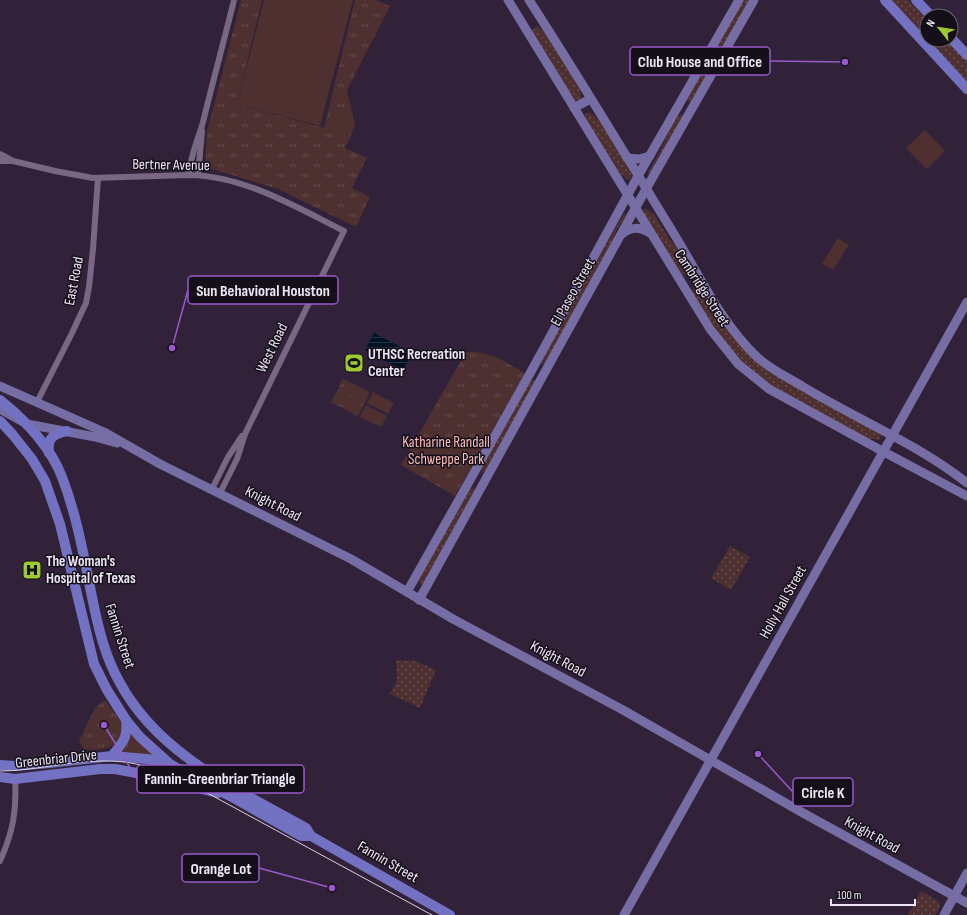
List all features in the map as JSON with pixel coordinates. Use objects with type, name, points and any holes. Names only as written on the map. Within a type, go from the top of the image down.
[{"type":"main road","points":[[885,0],[967,89]]},
{"type":"main road","points":[[916,0],[924,8]]},
{"type":"main road","points":[[959,46],[967,55]]},
{"type":"main road","name":"Fannin Street","points":[[0,400],[27,424],[49,453],[62,476],[76,520],[95,613],[103,644],[111,666],[120,684],[142,716],[163,738],[218,778],[306,828],[311,836],[450,915]]},
{"type":"main road","name":"Fannin Street","points":[[0,421],[32,459],[45,481],[60,524],[84,628],[94,664],[107,690],[126,720],[140,737],[170,764],[301,836],[311,836]]},
{"type":"main road","points":[[49,453],[48,446],[53,436],[57,433],[67,431]]},
{"type":"main road","points":[[45,481],[62,476]]},
{"type":"main road","points":[[112,756],[124,741],[127,730],[126,720]]},
{"type":"main road","name":"Greenbriar Drive","points":[[0,765],[15,766],[112,756],[141,758],[199,770],[218,778]]},
{"type":"main road","name":"Greenbriar Drive","points":[[0,777],[16,779],[100,769],[116,769],[147,775],[232,797]]},
{"type":"street","points":[[189,175],[194,148],[202,126],[234,0]]},
{"type":"street","name":"Cambridge Street","points":[[508,0],[650,233],[710,328],[738,364],[774,392],[967,496]]},
{"type":"street","name":"Cambridge Street","points":[[529,0],[676,236],[698,277],[731,327],[758,357],[771,367],[816,395],[946,467],[967,483]]},
{"type":"street","name":"El Paseo Street","points":[[407,592],[533,368],[638,176],[739,0]]},
{"type":"street","name":"El Paseo Street","points":[[419,600],[690,110],[754,0]]},
{"type":"street","points":[[524,25],[540,16]]},
{"type":"street","points":[[574,108],[590,99]]},
{"type":"street","points":[[679,104],[690,110]]},
{"type":"street","points":[[198,175],[202,126]]},
{"type":"street","name":"Bertner Avenue","points":[[0,154],[13,161]]},
{"type":"street","points":[[627,158],[639,159],[650,156]]},
{"type":"street","name":"Bertner Avenue","points":[[0,161],[13,161],[55,171],[98,178],[198,175],[222,179],[253,188],[344,231]]},
{"type":"street","name":"East Road","points":[[37,402],[86,303],[93,249],[98,178]]},
{"type":"street","points":[[619,238],[626,231],[634,228],[650,233]]},
{"type":"street","name":"West Road","points":[[216,491],[232,450],[245,434],[344,231]]},
{"type":"street","points":[[684,286],[698,277]]},
{"type":"street","name":"Holly Hall Street","points":[[624,915],[967,302]]},
{"type":"street","points":[[533,368],[543,377]]},
{"type":"street","name":"Knight Road","points":[[0,386],[104,432],[160,464],[351,560],[419,600],[611,704],[710,761],[967,903]]},
{"type":"street","name":"Knight Road","points":[[0,409],[27,424],[95,437],[132,448]]},
{"type":"street","points":[[473,475],[485,482]]},
{"type":"street","points":[[0,861],[8,843],[13,825],[16,803],[16,779]]},
{"type":"street","points":[[944,915],[967,874]]},
{"type":"green space","points":[[241,0],[262,0],[237,104],[324,128],[355,0],[376,0],[390,6],[347,90],[355,126],[345,148],[367,158],[352,188],[370,197],[356,227],[278,189],[205,167],[207,132]]},
{"type":"green space","points":[[264,0],[353,0],[320,126],[237,104]]},
{"type":"green space","points":[[743,0],[749,0],[691,103],[687,101],[691,92]]},
{"type":"green space","points":[[888,0],[908,0],[919,12],[919,33]]},
{"type":"green space","points":[[537,26],[545,33],[579,86],[582,99],[577,101],[574,100],[533,34],[533,29]]},
{"type":"green space","points":[[933,48],[954,48],[967,62],[967,84]]},
{"type":"green space","points":[[333,107],[352,112],[346,136],[326,131]]},
{"type":"green space","points":[[589,112],[600,122],[620,151],[632,176],[629,180],[621,174],[586,124],[585,114]]},
{"type":"green space","points":[[681,114],[683,117],[650,175],[648,173],[673,122]]},
{"type":"green space","points":[[925,130],[945,151],[927,169],[906,148]]},
{"type":"green space","points":[[645,208],[654,214],[668,237],[680,252],[688,265],[689,274],[685,276],[681,273],[645,218],[643,209]]},
{"type":"green space","points":[[624,213],[627,215],[617,229],[606,257],[547,362],[541,365],[542,358]]},
{"type":"green space","points":[[838,238],[849,245],[833,270],[822,264]]},
{"type":"green space","points":[[697,287],[700,288],[749,352],[879,432],[881,436],[879,440],[867,438],[777,391],[750,371],[726,345],[693,295],[692,289]]},
{"type":"green space","name":"Katharine Randall Schweppe Park","points":[[466,352],[490,355],[525,373],[455,496],[401,465]]},
{"type":"green space","points":[[343,379],[370,392],[358,416],[331,402]]},
{"type":"green space","points":[[534,379],[535,383],[488,469],[481,474],[482,468],[529,382]]},
{"type":"green space","points":[[346,383],[364,392],[360,400],[342,391]]},
{"type":"green space","points":[[373,392],[394,403],[388,414],[367,403]]},
{"type":"green space","points":[[341,394],[358,403],[354,411],[336,402]]},
{"type":"green space","points":[[366,405],[387,416],[381,427],[360,417]]},
{"type":"green space","points":[[474,488],[473,493],[426,582],[420,585],[419,580],[469,489]]},
{"type":"green space","points":[[730,546],[750,557],[731,590],[711,578]]},
{"type":"green space","points":[[396,660],[416,661],[436,670],[420,708],[390,694],[397,680]]},
{"type":"green space","points":[[105,700],[121,722],[122,730],[119,739],[116,743],[107,748],[96,750],[84,749],[79,741],[95,708]]},
{"type":"green space","points":[[130,732],[154,755],[153,757],[121,753]]},
{"type":"green space","points":[[921,891],[940,902],[940,907],[936,915],[908,915]]},
{"type":"water","points":[[374,333],[412,353],[403,370],[365,350]]},
{"type":"tram line","points":[[0,771],[13,771],[88,761],[115,761],[152,768],[176,777],[200,789],[432,915]]},
{"type":"place","name":"Club House and Office","points":[[845,62]]},
{"type":"place","name":"Sun Behavioral Houston","points":[[172,348]]},
{"type":"place","name":"UTHSC Recreation Center","points":[[354,363]]},
{"type":"place","name":"The Woman's Hospital of Texas","points":[[32,570]]},
{"type":"place","name":"Fannin-Greenbriar Triangle","points":[[104,725]]},
{"type":"place","name":"Circle K","points":[[758,754]]},
{"type":"place","name":"Orange Lot","points":[[332,888]]}]
